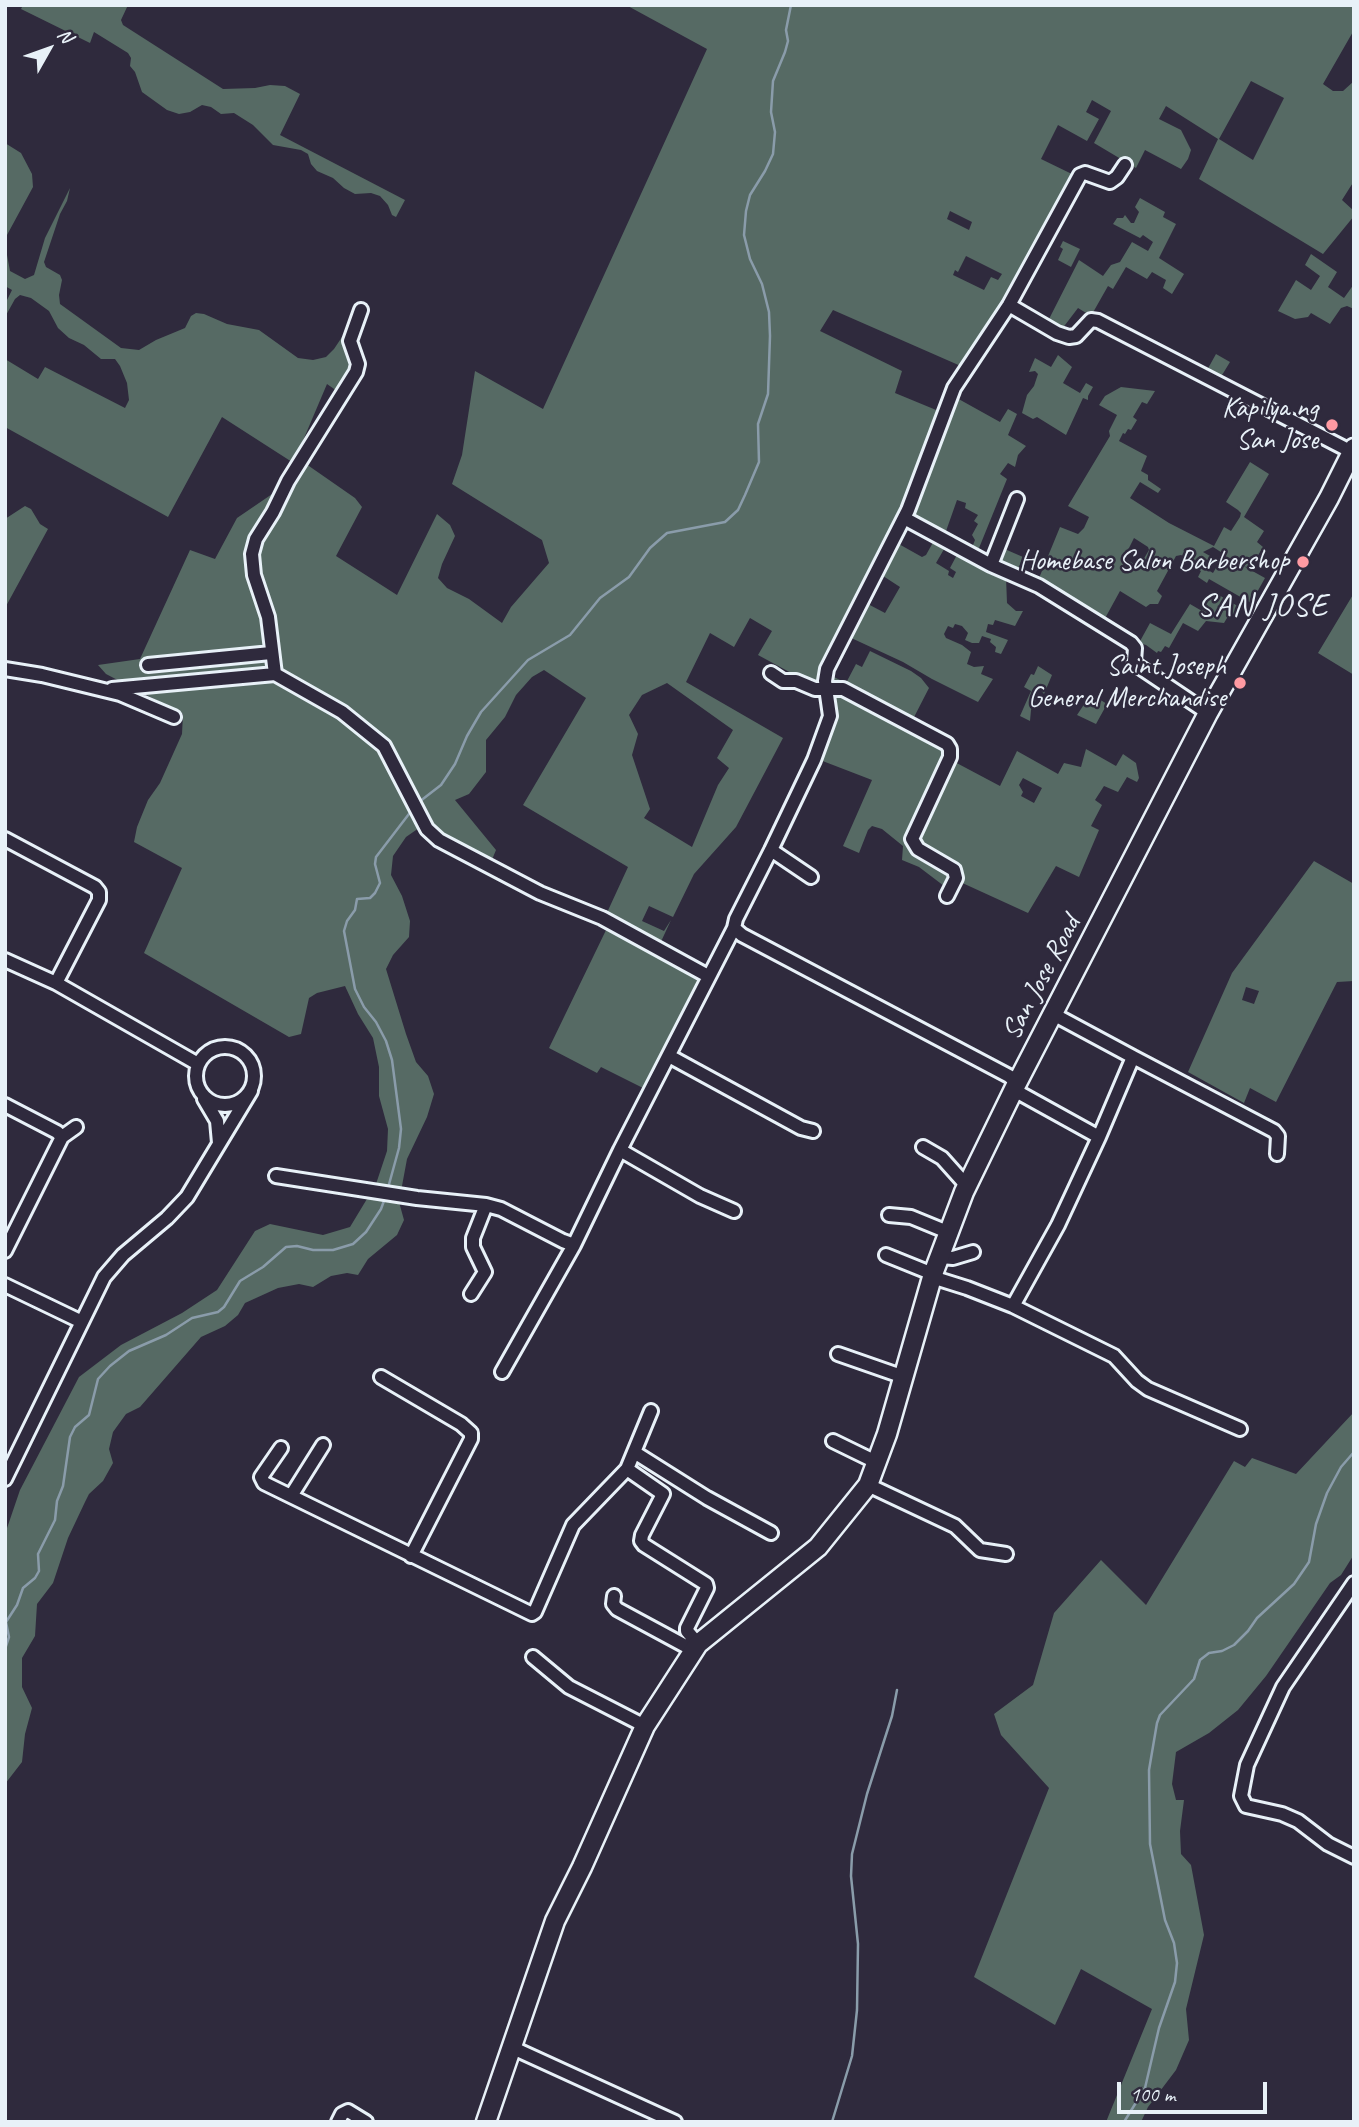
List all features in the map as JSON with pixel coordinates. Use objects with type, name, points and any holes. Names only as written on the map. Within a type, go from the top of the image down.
[{"type":"street","points":[[502,1372],[575,1245],[620,1150],[734,928],[814,760],[829,721],[831,706],[826,690],[828,665],[904,518],[954,388],[1009,305],[1080,175],[1086,173],[1108,183],[1115,179],[1125,165]]},
{"type":"street","points":[[1009,305],[1057,333],[1069,337],[1076,336],[1091,320],[1098,321],[1353,450]]},
{"type":"street","points":[[361,310],[350,341],[358,364],[356,372],[288,481],[256,539],[252,554],[254,575],[268,617],[275,674],[342,712],[384,746],[427,829],[439,839],[486,866],[601,918],[708,976]]},
{"type":"street","name":"San Jose Road","points":[[486,2122],[555,1921],[645,1726],[696,1647],[818,1547],[868,1485],[904,1377],[935,1269],[967,1186],[1208,713],[1315,524],[1353,450]]},
{"type":"street","points":[[991,565],[1017,499]]},
{"type":"street","points":[[904,518],[991,565],[1039,586],[1131,643],[1135,648],[1134,661],[1138,666],[1208,713]]},
{"type":"street","points":[[149,665],[271,653]]},
{"type":"street","points":[[5,669],[120,694],[174,717]]},
{"type":"street","points":[[771,673],[783,681],[796,681],[815,689],[842,689],[949,746],[950,757],[912,838],[918,849],[951,866],[955,872],[955,879],[947,896]]},
{"type":"street","points":[[105,690],[275,674]]},
{"type":"street","points":[[5,839],[95,887],[99,892],[99,900],[56,984]]},
{"type":"street","points":[[771,850],[811,877]]},
{"type":"street","points":[[734,928],[742,935],[1009,1076],[1016,1086],[1099,1137]]},
{"type":"street","points":[[5,960],[56,984],[198,1064]]},
{"type":"street","points":[[1053,1014],[1274,1131],[1278,1136],[1277,1154]]},
{"type":"street","points":[[5,1479],[104,1277],[123,1255],[167,1218],[187,1196],[219,1147],[251,1091],[255,1073],[247,1056],[240,1050],[222,1046],[205,1053],[198,1064],[196,1078],[217,1121],[219,1147]]},
{"type":"street","points":[[669,1056],[802,1128],[813,1131]]},
{"type":"street","points":[[1013,1306],[1058,1225],[1133,1057]]},
{"type":"street","points":[[202,1094],[217,1104],[227,1105],[244,1098],[251,1091]]},
{"type":"street","points":[[5,1105],[62,1137]]},
{"type":"street","points":[[5,1251],[62,1137],[76,1127]]},
{"type":"street","points":[[923,1147],[942,1158],[967,1186]]},
{"type":"street","points":[[620,1150],[699,1196],[734,1211]]},
{"type":"street","points":[[276,1176],[417,1198],[486,1205],[513,1214],[545,1233],[575,1245]]},
{"type":"street","points":[[471,1294],[485,1272],[473,1247],[473,1238],[486,1205]]},
{"type":"street","points":[[889,1215],[911,1217],[950,1233]]},
{"type":"street","points":[[935,1269],[953,1258],[973,1252]]},
{"type":"street","points":[[886,1255],[935,1269],[967,1288],[1013,1306],[1114,1356],[1137,1381],[1149,1389],[1240,1429]]},
{"type":"street","points":[[5,1284],[82,1322]]},
{"type":"street","points":[[838,1354],[904,1377]]},
{"type":"street","points":[[381,1377],[461,1424],[471,1433],[471,1438],[411,1556]]},
{"type":"street","points":[[281,1448],[261,1480],[532,1614],[536,1612],[573,1525],[627,1469],[651,1410]]},
{"type":"street","points":[[833,1441],[876,1462]]},
{"type":"street","points":[[291,1496],[323,1445]]},
{"type":"street","points":[[634,1452],[707,1498],[771,1533]]},
{"type":"street","points":[[627,1469],[663,1494],[642,1535],[644,1545],[706,1584],[707,1588],[687,1631],[696,1647]]},
{"type":"street","points":[[868,1485],[955,1526],[980,1550],[1006,1554]]},
{"type":"street","points":[[1354,1583],[1283,1687],[1247,1765],[1241,1796],[1246,1806],[1282,1814],[1298,1821],[1328,1844],[1354,1857]]},
{"type":"street","points":[[614,1596],[613,1604],[617,1609],[696,1647]]},
{"type":"street","points":[[533,1657],[569,1688],[645,1726]]},
{"type":"street","points":[[513,2048],[676,2122]]},
{"type":"street","points":[[338,2122],[342,2114],[348,2111],[366,2122]]},
{"type":"green space","points":[[23,5],[128,5],[121,20],[123,25],[223,89],[270,85],[285,86],[300,94],[280,135],[405,200],[396,217],[380,196],[371,193],[355,194],[344,188],[333,178],[317,171],[308,154],[301,150],[273,145],[253,125],[234,113],[221,114],[202,105],[190,112],[179,114],[167,110],[142,92],[130,66],[131,58],[128,53],[94,32],[90,43],[21,9]]},
{"type":"green space","points":[[626,5],[1354,5],[1354,30],[1323,84],[1333,91],[1343,91],[1354,81],[1354,181],[1342,200],[1354,211],[1354,216],[1323,254],[1199,179],[1218,139],[1166,106],[1159,119],[1181,130],[1191,150],[1188,159],[1181,169],[1145,150],[1136,168],[1094,143],[1111,111],[1092,100],[1086,112],[1099,119],[1087,141],[1058,125],[1041,159],[1076,176],[1012,295],[963,367],[833,310],[820,331],[902,371],[895,393],[941,412],[914,487],[821,684],[817,687],[758,655],[772,631],[750,618],[734,647],[710,633],[686,682],[783,738],[736,827],[694,874],[673,917],[649,906],[642,921],[664,931],[671,920],[659,946],[605,917],[628,867],[523,805],[586,698],[544,670],[532,677],[516,695],[505,717],[486,740],[486,772],[469,794],[455,800],[496,850],[491,862],[442,837],[429,821],[406,837],[393,856],[391,875],[402,896],[410,921],[409,937],[393,955],[386,969],[416,1062],[428,1076],[434,1094],[427,1117],[407,1159],[399,1202],[404,1220],[397,1235],[368,1259],[358,1275],[347,1273],[331,1276],[313,1287],[299,1284],[278,1288],[245,1303],[238,1315],[225,1326],[201,1337],[140,1407],[126,1414],[113,1432],[109,1449],[113,1463],[103,1481],[89,1494],[68,1538],[53,1583],[37,1604],[35,1636],[22,1658],[22,1687],[32,1708],[25,1734],[22,1762],[5,1784],[5,1534],[20,1490],[79,1377],[121,1345],[182,1313],[217,1290],[255,1231],[270,1224],[323,1235],[350,1227],[376,1184],[387,1151],[388,1129],[379,1096],[379,1067],[373,1038],[345,986],[317,993],[309,998],[301,1034],[289,1037],[144,953],[182,868],[134,842],[148,800],[160,783],[182,734],[183,714],[106,674],[98,665],[140,659],[190,550],[215,559],[237,518],[278,490],[292,462],[222,417],[168,517],[5,427],[5,359],[38,379],[45,367],[125,408],[129,400],[127,383],[115,359],[101,359],[84,345],[69,338],[58,328],[49,311],[31,298],[20,295],[5,317],[5,304],[12,290],[5,286],[5,143],[21,153],[32,174],[33,187],[7,235],[10,271],[25,279],[34,275],[45,238],[70,188],[44,262],[46,267],[60,275],[62,280],[60,304],[121,348],[139,350],[185,328],[191,316],[196,313],[227,324],[259,330],[298,358],[313,360],[326,357],[334,349],[344,334],[355,304],[360,306],[347,345],[347,352],[355,363],[354,369],[337,391],[327,384],[296,457],[355,498],[362,507],[336,556],[397,595],[437,514],[450,525],[455,536],[438,578],[447,588],[469,599],[502,623],[511,607],[549,563],[542,540],[452,484],[462,455],[475,371],[543,409],[707,49]],"holes":[[[1251,81],[1284,98],[1253,160],[1219,139]],[[950,211],[972,222],[969,230],[947,219]],[[966,256],[1002,274],[998,280],[991,277],[984,290],[953,275],[955,270],[958,272]],[[667,683],[733,730],[717,758],[729,768],[718,785],[692,847],[644,818],[650,809],[632,755],[638,734],[629,715],[642,695]]]},
{"type":"green space","points":[[1140,198],[1165,212],[1163,217],[1176,224],[1159,258],[1184,274],[1172,294],[1163,288],[1166,280],[1152,272],[1147,279],[1126,267],[1113,289],[1108,286],[1091,316],[1078,308],[1062,329],[1048,321],[1079,260],[1103,276],[1111,265],[1120,262],[1132,242],[1148,251],[1153,242],[1143,235],[1140,238],[1113,224],[1117,218],[1123,218],[1125,215],[1134,223],[1139,212],[1135,207]]},
{"type":"green space","points":[[1063,241],[1080,249],[1071,267],[1058,260]]},
{"type":"green space","points":[[1311,254],[1337,272],[1328,287],[1344,298],[1354,284],[1354,309],[1347,306],[1341,308],[1330,324],[1311,313],[1308,317],[1295,319],[1278,311],[1296,280],[1311,290],[1320,276],[1305,265]]},
{"type":"green space","points":[[1216,354],[1230,362],[1219,380],[1206,372]]},
{"type":"green space","points":[[1058,355],[1072,367],[1063,383],[1080,393],[1086,383],[1093,387],[1088,400],[1083,398],[1066,435],[1037,417],[1033,419],[1022,413],[1027,395],[1038,374],[1035,371],[1029,372],[1035,358],[1051,367]]},
{"type":"green space","points":[[1121,387],[1155,391],[1147,404],[1142,402],[1133,417],[1137,420],[1131,430],[1123,433],[1119,441],[1147,456],[1141,471],[1161,489],[1158,493],[1140,482],[1130,498],[1169,523],[1214,546],[1224,527],[1231,531],[1240,517],[1241,513],[1226,502],[1250,462],[1269,474],[1244,517],[1264,531],[1257,542],[1263,547],[1250,569],[1238,563],[1265,578],[1251,603],[1209,579],[1207,583],[1198,577],[1201,571],[1196,568],[1198,564],[1181,555],[1176,556],[1157,591],[1162,596],[1158,604],[1146,607],[1120,591],[1103,622],[1037,583],[1060,527],[1078,534],[1089,517],[1068,506],[1110,436],[1109,431],[1117,415],[1099,405],[1105,396]],"holes":[[[1134,538],[1149,550],[1139,567],[1124,558]],[[1213,547],[1224,554],[1213,573],[1208,570],[1213,562],[1209,559],[1210,556],[1203,552]]]},
{"type":"green space","points":[[955,397],[1000,422],[1008,409],[1017,414],[1008,435],[1026,446],[1018,455],[1015,467],[1008,463],[1000,474],[1007,479],[977,553],[971,550],[975,540],[972,535],[978,524],[974,521],[978,515],[965,508],[966,503],[957,500],[945,534],[911,517]]},
{"type":"green space","points":[[25,506],[31,509],[40,524],[48,529],[5,608],[5,519]]},
{"type":"green space","points":[[936,537],[947,544],[936,563],[949,571],[948,575],[953,578],[956,572],[950,568],[959,551],[1006,577],[1007,603],[1016,611],[1023,611],[1015,626],[995,620],[993,625],[988,624],[986,632],[1008,640],[1001,654],[995,652],[996,647],[990,642],[991,639],[982,636],[979,643],[965,640],[968,633],[962,626],[948,626],[944,634],[946,638],[971,652],[967,664],[974,667],[984,666],[981,674],[993,679],[978,702],[847,636],[864,602],[885,613],[900,587],[880,574],[897,543],[922,557],[926,555]]},
{"type":"green space","points":[[1000,547],[1023,557],[1016,574],[996,565]]},
{"type":"green space","points":[[1212,591],[1241,608],[1236,616],[1230,613],[1224,623],[1206,621],[1198,631],[1183,623],[1169,648],[1165,646],[1161,652],[1157,653],[1139,643],[1150,623],[1171,634],[1190,604],[1202,611]]},
{"type":"green space","points":[[1354,593],[1354,675],[1318,653]]},
{"type":"green space","points":[[870,651],[911,671],[929,688],[911,723],[832,685],[828,674],[846,683],[856,664],[862,667]]},
{"type":"green space","points":[[1038,666],[1052,675],[1044,694],[1039,688],[1035,691],[1038,696],[1031,710],[1030,721],[1020,716],[1031,691],[1024,687]]},
{"type":"green space","points":[[837,691],[947,748],[910,835],[952,870],[948,889],[919,867],[902,860],[903,846],[882,829],[872,826],[868,830],[859,853],[843,846],[872,780],[820,760],[832,695]]},
{"type":"green space","points":[[1091,694],[1107,704],[1096,724],[1077,715]]},
{"type":"green space","points":[[1086,749],[1116,766],[1123,754],[1136,763],[1139,778],[1137,782],[1127,777],[1118,792],[1104,786],[1095,800],[1102,805],[1091,826],[1099,830],[1079,877],[1056,866],[1028,913],[958,881],[924,849],[916,834],[951,760],[1000,786],[1017,751],[1058,774],[1064,763],[1081,767]],"holes":[[[1023,778],[1042,788],[1034,803],[1021,796],[1023,792],[1019,785]]]},
{"type":"green space","points":[[1314,861],[1354,884],[1354,981],[1337,982],[1276,1102],[1250,1088],[1244,1103],[1188,1072],[1232,973]],"holes":[[[1246,987],[1259,991],[1254,1004],[1242,1000]]]},
{"type":"green space","points":[[608,926],[700,979],[645,1089],[601,1067],[597,1073],[549,1048]]},
{"type":"green space","points":[[1354,1412],[1353,1556],[1341,1575],[1330,1583],[1266,1676],[1238,1710],[1209,1733],[1176,1752],[1172,1784],[1176,1800],[1184,1800],[1180,1831],[1181,1854],[1191,1865],[1204,1935],[1186,2009],[1189,2040],[1176,2070],[1148,2107],[1141,2122],[1106,2122],[1152,2009],[1081,1969],[1055,2025],[974,1977],[1049,1788],[1001,1735],[994,1714],[1033,1685],[1054,1613],[1101,1560],[1146,1605],[1234,1461],[1245,1467],[1252,1458],[1296,1474]]},
{"type":"waterway","points":[[419,802],[441,785],[455,764],[481,712],[528,660],[570,635],[600,598],[629,577],[650,548],[667,533],[725,522],[738,510],[759,462],[758,424],[768,394],[770,336],[769,312],[762,284],[750,259],[744,235],[746,211],[750,195],[773,154],[773,81],[788,41],[786,30],[791,5]]},
{"type":"waterway","points":[[388,1188],[399,1148],[401,1129],[392,1060],[386,1041],[355,989],[344,931],[355,910],[357,899],[370,898],[375,893],[380,883],[376,857],[412,810]]},
{"type":"waterway","points":[[5,1649],[9,1637],[6,1622],[17,1605],[23,1588],[39,1571],[38,1554],[55,1520],[70,1437],[75,1427],[89,1415],[98,1379],[129,1351],[166,1335],[192,1318],[218,1312],[240,1281],[263,1267],[286,1247],[333,1250],[353,1244],[366,1232],[385,1198]]},
{"type":"waterway","points":[[1124,2122],[1145,2088],[1159,2028],[1175,1982],[1177,1963],[1174,1943],[1165,1920],[1150,1844],[1149,1770],[1157,1723],[1160,1715],[1194,1679],[1200,1660],[1209,1653],[1234,1645],[1257,1618],[1294,1584],[1309,1562],[1316,1524],[1327,1493],[1341,1467],[1354,1452]]},
{"type":"waterway","points":[[832,2122],[852,2056],[857,2010],[858,1944],[851,1876],[852,1854],[897,1690]]},
{"type":"place","name":"Kapilya ng San Jose","points":[[1332,425]]},
{"type":"place","name":"Homebase Salon Barbershop","points":[[1303,562]]},
{"type":"place","name":"Saint Joseph General Merchandise","points":[[1240,683]]},
{"type":"district","name":"SAN JOSE","points":[[1263,607]]}]
